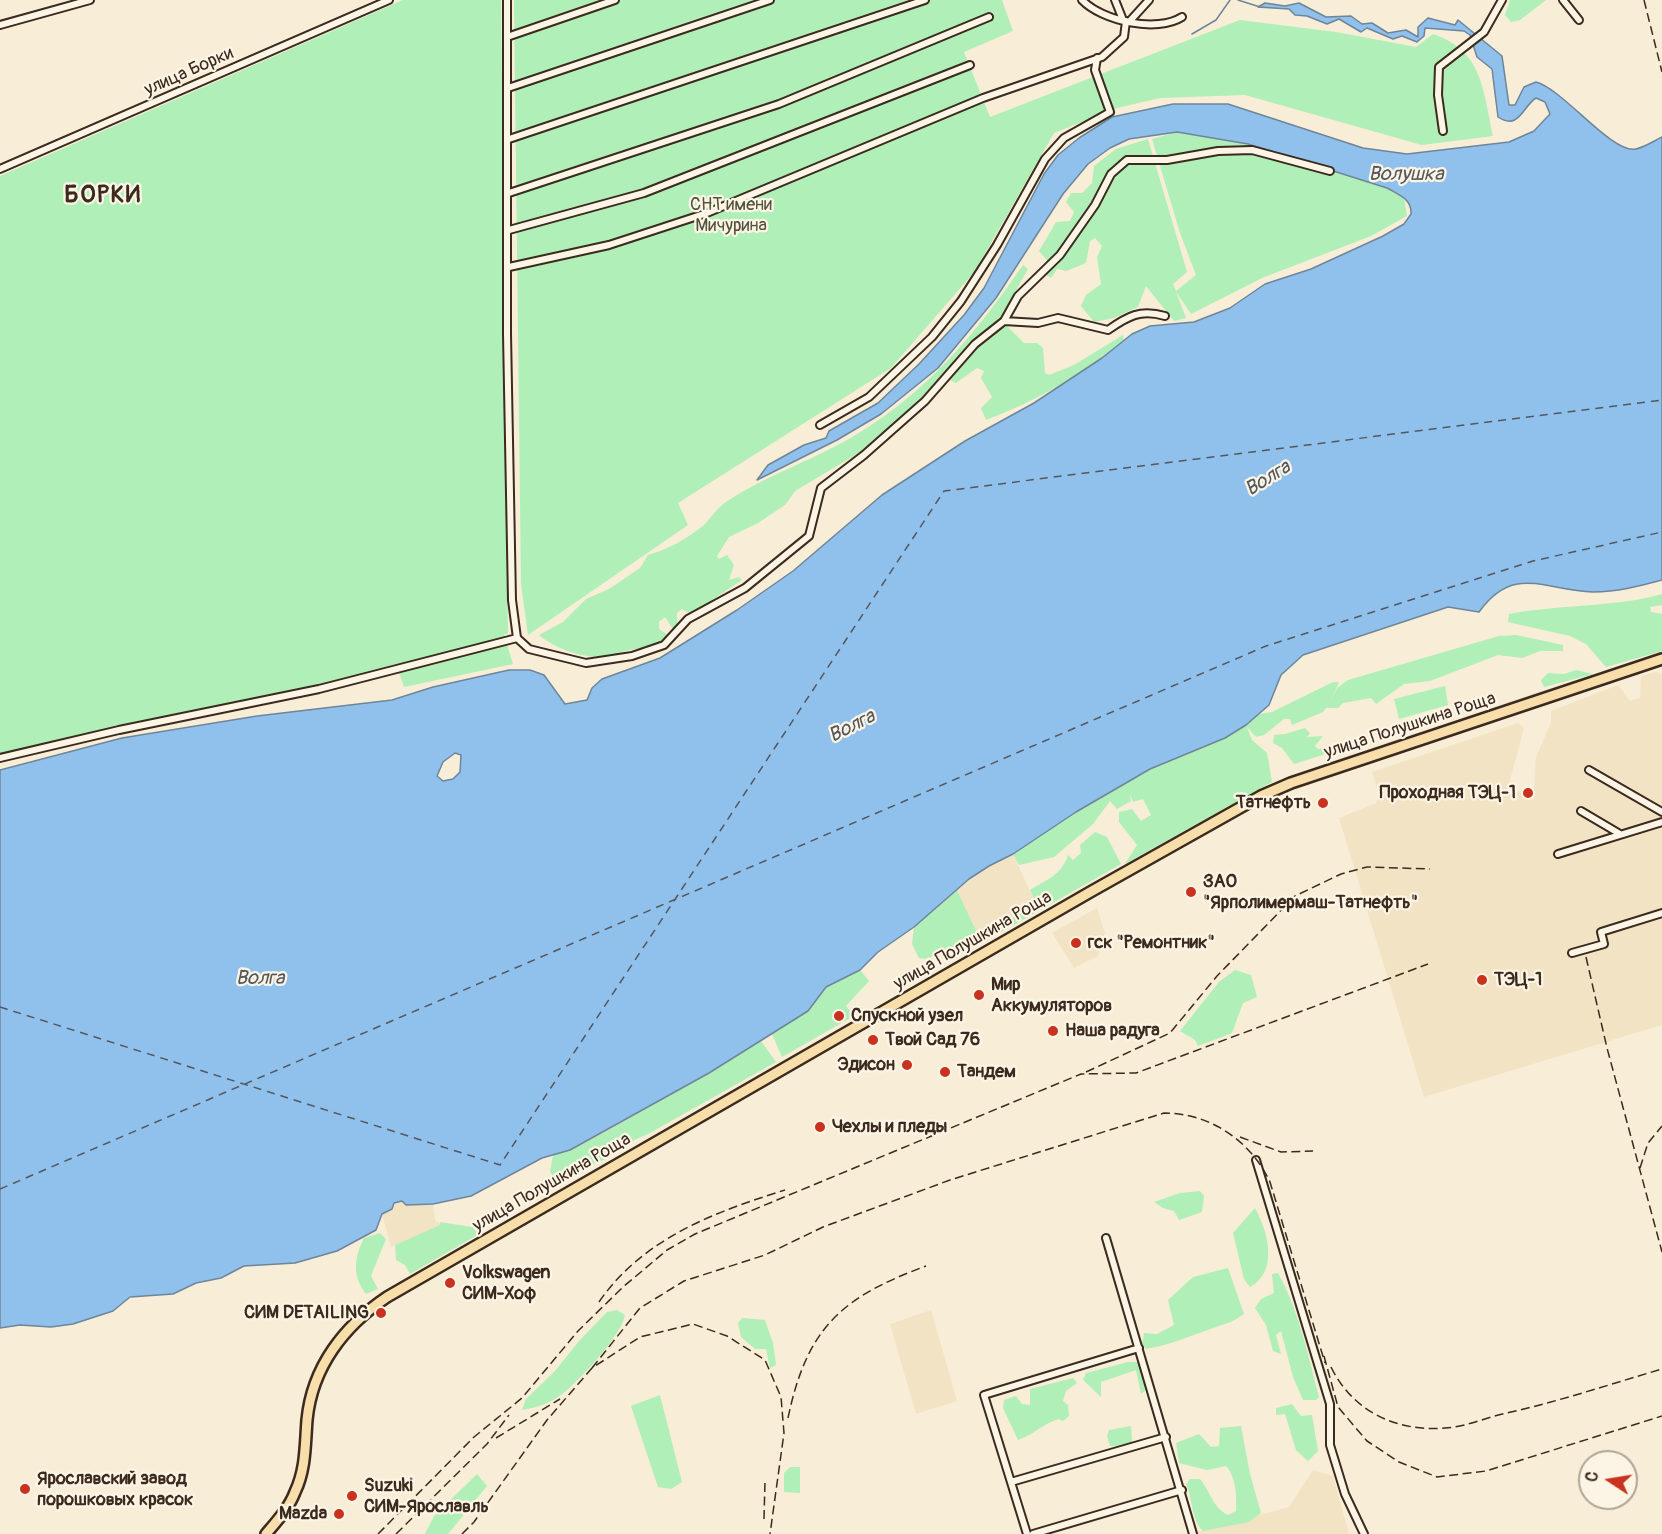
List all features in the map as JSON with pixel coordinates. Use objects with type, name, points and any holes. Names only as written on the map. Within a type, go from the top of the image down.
[{"type":"main road","name":"улица Полушкина Роща","points":[[266,1534],[291,1501],[303,1471],[309,1404],[321,1370],[341,1338],[356,1320],[387,1297],[1261,796],[1291,783],[1662,659]]},
{"type":"street","points":[[0,25],[90,0]]},
{"type":"street","name":"улица Борки","points":[[0,169],[389,0]]},
{"type":"street","points":[[507,0],[509,493],[512,600],[517,638],[529,650],[586,663],[632,656],[664,645],[688,619],[745,588],[809,536],[821,488],[864,455],[925,401],[975,344],[1004,321],[1018,296],[1060,255],[1095,205],[1111,174],[1127,160],[1167,160],[1218,151],[1252,150],[1330,171]]},
{"type":"street","points":[[507,37],[615,0]]},
{"type":"street","points":[[508,88],[770,0]]},
{"type":"street","points":[[508,139],[925,0]]},
{"type":"street","points":[[1082,0],[1126,21],[1155,25],[1182,17]]},
{"type":"street","points":[[1115,0],[1126,21]]},
{"type":"street","points":[[508,267],[609,245],[707,213],[983,98],[1097,58],[1110,52],[1121,41],[1126,21],[1149,0]]},
{"type":"street","points":[[1443,131],[1438,95],[1439,67],[1484,32],[1502,0]]},
{"type":"street","points":[[1563,0],[1579,20]]},
{"type":"street","points":[[509,193],[779,104],[989,17]]},
{"type":"street","points":[[820,425],[869,397],[932,336],[961,301],[997,245],[1045,159],[1064,138],[1110,112],[1095,70],[1097,58]]},
{"type":"street","points":[[509,230],[644,193],[970,65]]},
{"type":"street","points":[[1004,321],[1038,323],[1058,318],[1108,330],[1130,315],[1148,311],[1164,316]]},
{"type":"street","points":[[0,758],[119,730],[319,689],[517,638]]},
{"type":"street","points":[[1589,770],[1662,812]]},
{"type":"street","points":[[1581,811],[1620,834]]},
{"type":"street","points":[[1558,854],[1662,822]]},
{"type":"street","points":[[1572,953],[1604,944],[1601,932],[1662,913]]},
{"type":"street","points":[[1256,1160],[1330,1404],[1330,1445],[1345,1494],[1364,1534]]},
{"type":"street","points":[[1106,1238],[1182,1490],[1193,1534]]},
{"type":"street","points":[[1027,1534],[984,1395],[1139,1348]]},
{"type":"street","points":[[1011,1482],[1166,1437]]},
{"type":"street","points":[[1034,1534],[1182,1490]]},
{"type":"shaded area","points":[[1655,672],[1662,674],[1662,1025],[1424,1097],[1339,818],[1376,803],[1379,794],[1372,772],[1518,723],[1524,728],[1509,784],[1510,794],[1534,787],[1536,757],[1551,723],[1551,711],[1618,685],[1630,701],[1640,698],[1641,676]]},
{"type":"shaded area","points":[[1013,854],[1036,904],[979,937],[957,890],[989,866]]},
{"type":"shaded area","points":[[1097,908],[1105,933],[1098,956],[1074,968],[1052,933]]},
{"type":"shaded area","points":[[400,1201],[406,1205],[433,1204],[435,1220],[441,1225],[391,1247],[382,1214],[391,1210],[394,1203]]},
{"type":"shaded area","points":[[931,1310],[957,1401],[916,1414],[890,1324]]},
{"type":"shaded area","points":[[1313,1470],[1333,1476],[1349,1534],[1189,1534],[1289,1507]]},
{"type":"green space","points":[[403,0],[501,0],[508,633],[504,635],[513,664],[404,687],[396,664],[277,695],[0,755],[0,176]]},
{"type":"green space","name":"СНТ имени Мичурина","points":[[514,0],[1002,0],[1013,31],[964,52],[990,117],[1240,20],[1336,32],[1416,47],[1433,34],[1450,41],[1471,62],[1483,88],[1493,136],[1422,145],[1245,95],[1160,98],[1117,108],[1054,133],[975,271],[891,368],[678,503],[688,525],[528,635],[521,584]]},
{"type":"green space","points":[[1510,0],[1546,0],[1520,20],[1511,22],[1505,15]]},
{"type":"green space","points":[[1177,132],[1263,148],[1352,174],[1404,197],[1407,216],[1371,236],[1262,278],[1191,314],[1176,292],[1186,318],[1174,321],[1146,286],[1138,307],[1114,318],[1094,322],[1081,306],[1086,295],[1101,284],[1097,257],[1102,246],[1095,238],[1090,241],[1086,263],[1066,271],[1057,269],[1051,278],[1043,273],[1047,260],[1039,251],[1056,222],[1070,221],[1074,212],[1066,202],[1071,193],[1082,193],[1092,183],[1094,166],[1116,149],[1148,139],[1187,272],[1173,284],[1176,291],[1196,275],[1180,233],[1152,139]]},
{"type":"green space","points":[[1023,265],[1028,269],[1000,319],[1024,343],[1037,343],[1043,348],[1045,373],[1049,375],[1074,365],[1123,335],[1124,341],[1092,365],[1058,386],[986,420],[981,408],[992,397],[981,378],[984,371],[977,368],[956,383],[950,380],[956,371],[952,368],[941,384],[926,393],[867,448],[795,491],[785,505],[758,523],[729,537],[717,556],[719,559],[727,555],[734,565],[729,580],[739,577],[742,580],[691,614],[682,609],[677,613],[677,627],[673,629],[665,617],[659,622],[659,629],[668,635],[654,645],[599,657],[581,655],[562,649],[539,635],[563,622],[586,599],[609,589],[640,568],[648,555],[670,547],[691,535],[726,502],[759,483],[843,442],[885,416],[908,398],[950,358],[988,314]]},
{"type":"green space","points":[[1662,594],[1662,605],[1650,607],[1651,612],[1662,614],[1662,651],[1606,667],[1586,644],[1570,636],[1508,622],[1509,614],[1624,602]]},
{"type":"green space","points":[[1516,635],[1563,645],[1563,651],[1540,651],[1522,658],[1498,655],[1430,681],[1404,684],[1376,704],[1371,698],[1343,703],[1338,708],[1326,708],[1323,712],[1292,725],[1290,719],[1284,719],[1264,735],[1256,737],[1247,727],[1252,740],[1267,753],[1272,782],[1125,864],[1137,845],[1119,822],[1119,812],[1132,809],[1141,821],[1151,815],[1143,799],[1133,802],[1130,794],[1131,801],[1117,809],[1110,801],[1093,824],[1054,857],[1019,865],[1013,854],[1076,812],[1150,769],[1246,725],[1259,714],[1272,712],[1333,682],[1339,682],[1329,705],[1337,688],[1348,680],[1499,636]]},
{"type":"green space","points":[[1576,670],[1593,674],[1544,687],[1541,680],[1548,673],[1564,674]]},
{"type":"green space","points":[[1445,686],[1448,705],[1399,719],[1394,699]]},
{"type":"green space","points":[[1305,728],[1310,733],[1307,737],[1323,736],[1315,746],[1318,749],[1336,746],[1335,751],[1294,764],[1282,748],[1273,743],[1274,735]]},
{"type":"green space","points":[[1095,832],[1107,837],[1121,864],[975,947],[955,954],[950,950],[925,959],[919,958],[912,944],[914,927],[957,890],[979,937],[1036,904],[1030,890],[1058,872],[1068,855],[1073,860],[1081,853],[1080,845]]},
{"type":"green space","points":[[860,970],[869,981],[846,1006],[849,1010],[858,1006],[863,1008],[859,1013],[782,1057],[772,1034],[814,1003],[826,987]]},
{"type":"green space","points":[[1235,970],[1251,975],[1257,997],[1243,1003],[1232,1033],[1198,1046],[1195,1040],[1180,1031],[1219,982]]},
{"type":"green space","points":[[761,1041],[776,1062],[648,1134],[618,1147],[608,1158],[556,1180],[550,1172],[553,1155],[570,1150],[610,1129]]},
{"type":"green space","points":[[1200,1191],[1204,1196],[1202,1212],[1179,1220],[1174,1211],[1154,1202],[1180,1193]]},
{"type":"green space","points":[[1255,1208],[1267,1239],[1268,1261],[1259,1280],[1250,1287],[1244,1279],[1233,1233]]},
{"type":"green space","points":[[440,1222],[472,1227],[479,1234],[410,1274],[405,1265],[396,1260],[395,1245],[440,1225]]},
{"type":"green space","points":[[380,1233],[386,1239],[371,1276],[378,1289],[366,1294],[358,1280],[356,1267],[358,1253],[364,1238]]},
{"type":"green space","points":[[1228,1268],[1244,1314],[1225,1324],[1146,1349],[1142,1344],[1144,1333],[1157,1334],[1174,1325],[1168,1300],[1193,1277]]},
{"type":"green space","points":[[1278,1273],[1292,1302],[1302,1333],[1319,1397],[1316,1400],[1303,1400],[1293,1377],[1281,1331],[1276,1335],[1281,1354],[1273,1351],[1266,1325],[1255,1308],[1261,1299],[1274,1293],[1272,1274]]},
{"type":"green space","points":[[617,1310],[625,1315],[616,1334],[569,1389],[543,1405],[522,1410],[526,1399],[555,1371],[579,1341],[607,1312]]},
{"type":"green space","points":[[742,1318],[765,1320],[773,1343],[776,1365],[770,1368],[766,1349],[755,1349],[741,1337],[738,1323]]},
{"type":"green space","points":[[1128,1362],[1139,1362],[1147,1389],[1141,1394],[1136,1370],[1101,1382],[1101,1397],[1083,1380],[1086,1373]]},
{"type":"green space","points":[[1073,1378],[1077,1383],[1066,1391],[1063,1401],[1068,1405],[1069,1416],[1063,1421],[1058,1419],[1053,1421],[1018,1440],[1003,1408],[1004,1400],[1016,1396],[1022,1404],[1030,1405],[1030,1389]]},
{"type":"green space","points":[[660,1395],[682,1482],[671,1489],[658,1487],[631,1406]]},
{"type":"green space","points":[[1292,1404],[1301,1416],[1312,1415],[1318,1451],[1308,1461],[1296,1450],[1285,1414],[1276,1415],[1276,1408]]},
{"type":"green space","points":[[1131,1426],[1132,1443],[1110,1446],[1107,1436],[1109,1430]]},
{"type":"green space","points":[[1241,1426],[1250,1474],[1261,1513],[1249,1522],[1203,1531],[1196,1521],[1186,1484],[1190,1479],[1200,1479],[1218,1508],[1228,1515],[1236,1511],[1234,1481],[1226,1466],[1207,1470],[1179,1463],[1176,1443],[1199,1434],[1211,1447],[1219,1446],[1220,1428]]},
{"type":"green space","points":[[790,1467],[800,1467],[800,1493],[784,1492],[784,1473]]},
{"type":"green space","points":[[477,1474],[487,1486],[448,1534],[425,1534],[434,1516]]},
{"type":"water","name":"Волга","points":[[1265,3],[1285,6],[1299,3],[1326,17],[1351,16],[1362,24],[1372,23],[1388,33],[1406,30],[1418,37],[1418,27],[1428,18],[1455,25],[1458,20],[1502,56],[1509,105],[1515,105],[1524,87],[1536,82],[1560,96],[1601,132],[1626,148],[1636,149],[1662,137],[1662,580],[1602,592],[1576,591],[1531,583],[1518,584],[1505,588],[1492,597],[1479,612],[1448,607],[1303,655],[1281,675],[1269,705],[1246,725],[1225,738],[1150,769],[1076,812],[1013,854],[989,866],[969,879],[914,927],[878,952],[860,970],[826,987],[808,1011],[709,1073],[570,1150],[542,1158],[471,1196],[433,1204],[406,1205],[402,1201],[394,1203],[392,1209],[382,1214],[376,1230],[337,1251],[295,1263],[244,1266],[221,1278],[196,1283],[173,1294],[130,1297],[113,1311],[73,1324],[51,1327],[20,1325],[0,1328],[0,770],[122,738],[257,716],[392,700],[433,687],[509,670],[530,670],[544,675],[565,704],[587,700],[592,688],[602,679],[660,658],[737,610],[793,571],[882,495],[965,441],[1034,403],[1102,358],[1132,334],[1150,326],[1194,322],[1230,308],[1265,284],[1311,269],[1383,236],[1404,224],[1411,214],[1407,201],[1387,188],[1248,144],[1177,132],[1129,139],[1110,148],[1088,164],[1063,194],[996,298],[938,368],[881,414],[837,440],[757,480],[768,465],[804,445],[826,438],[829,431],[878,403],[919,364],[964,315],[984,288],[1044,174],[1058,155],[1079,138],[1112,117],[1173,104],[1228,104],[1363,148],[1407,154],[1509,142],[1534,131],[1550,114],[1545,102],[1536,98],[1516,119],[1505,121],[1498,117],[1492,69],[1477,57],[1470,35],[1464,31],[1425,28],[1424,36],[1417,42],[1402,36],[1393,39],[1367,28],[1361,32],[1339,19],[1327,24],[1307,16],[1295,15],[1289,9],[1258,7]],"holes":[[[455,753],[461,755],[460,772],[453,779],[443,781],[437,776],[443,762]]]},
{"type":"waterway","points":[[1192,34],[1216,20],[1230,0]]},
{"type":"waterway","points":[[1238,0],[1260,7]]},
{"type":"ferry route","points":[[0,1007],[500,1165],[944,491],[1662,400]]},
{"type":"ferry route","points":[[0,1189],[1266,646],[1533,561],[1662,532]]},
{"type":"railway","points":[[1644,0],[1662,72]]},
{"type":"railway","points":[[1086,1072],[1170,1033],[1217,976],[1295,896],[1341,874],[1367,867],[1430,869]]},
{"type":"railway","points":[[1586,957],[1607,1048],[1662,1252]]},
{"type":"railway","points":[[378,1534],[474,1437],[522,1398],[578,1331],[623,1287],[667,1250],[695,1234],[1081,1074],[1136,1073],[1428,964]]},
{"type":"railway","points":[[592,1368],[640,1308],[684,1281],[765,1255],[823,1227],[950,1180],[1164,1113],[1181,1114],[1213,1124],[1240,1142],[1262,1167],[1270,1182],[1325,1363]]},
{"type":"railway","points":[[1640,1168],[1648,1143],[1662,1126]]},
{"type":"railway","points":[[1240,1137],[1281,1152],[1313,1151]]},
{"type":"railway","points":[[599,1302],[637,1261],[682,1230],[707,1218],[785,1190]]},
{"type":"railway","points":[[788,1418],[806,1360],[818,1338],[833,1320],[850,1304],[872,1290],[926,1266]]},
{"type":"railway","points":[[462,1534],[474,1522],[547,1420],[592,1368],[640,1337],[693,1324],[727,1336],[765,1360],[781,1397],[784,1433],[770,1534]]},
{"type":"railway","points":[[1324,1356],[1338,1407],[1367,1441],[1399,1462],[1437,1477],[1486,1471],[1662,1416]]},
{"type":"railway","points":[[1331,1367],[1351,1396],[1378,1416],[1410,1426],[1427,1428],[1469,1424],[1662,1369]]},
{"type":"railway","points":[[496,1438],[560,1399]]},
{"type":"railway","points":[[396,1534],[487,1444],[509,1415]]},
{"type":"railway","points":[[764,1519],[765,1481]]},
{"type":"place","name":"Проходная ТЭЦ-1","points":[[1528,793]]},
{"type":"place","name":"Татнефть","points":[[1323,803]]},
{"type":"place","name":"ЗАО \"Ярполимермаш-Татнефть\"","points":[[1191,892]]},
{"type":"place","name":"гск \"Ремонтник\"","points":[[1076,943]]},
{"type":"place","name":"ТЭЦ-1","points":[[1482,980]]},
{"type":"place","name":"Мир Аккумуляторов","points":[[979,995]]},
{"type":"place","name":"Спускной узел","points":[[839,1016]]},
{"type":"place","name":"Наша радуга","points":[[1053,1031]]},
{"type":"place","name":"Твой Сад 76","points":[[873,1040]]},
{"type":"place","name":"Эдисон","points":[[907,1065]]},
{"type":"place","name":"Тандем","points":[[945,1072]]},
{"type":"place","name":"Чехлы и пледы","points":[[820,1127]]},
{"type":"place","name":"Volkswagen СИМ-Хоф","points":[[450,1283]]},
{"type":"place","name":"СИМ DETAILING","points":[[381,1313]]},
{"type":"place","name":"Ярославский завод порошковых красок","points":[[25,1489]]},
{"type":"place","name":"Suzuki СИМ-Ярославль","points":[[352,1496]]},
{"type":"place","name":"Mazda","points":[[339,1514]]},
{"type":"district","name":"БОРКИ","points":[[103,196]]},
{"type":"water label","name":"Волушка","points":[[1406,175]]}]
